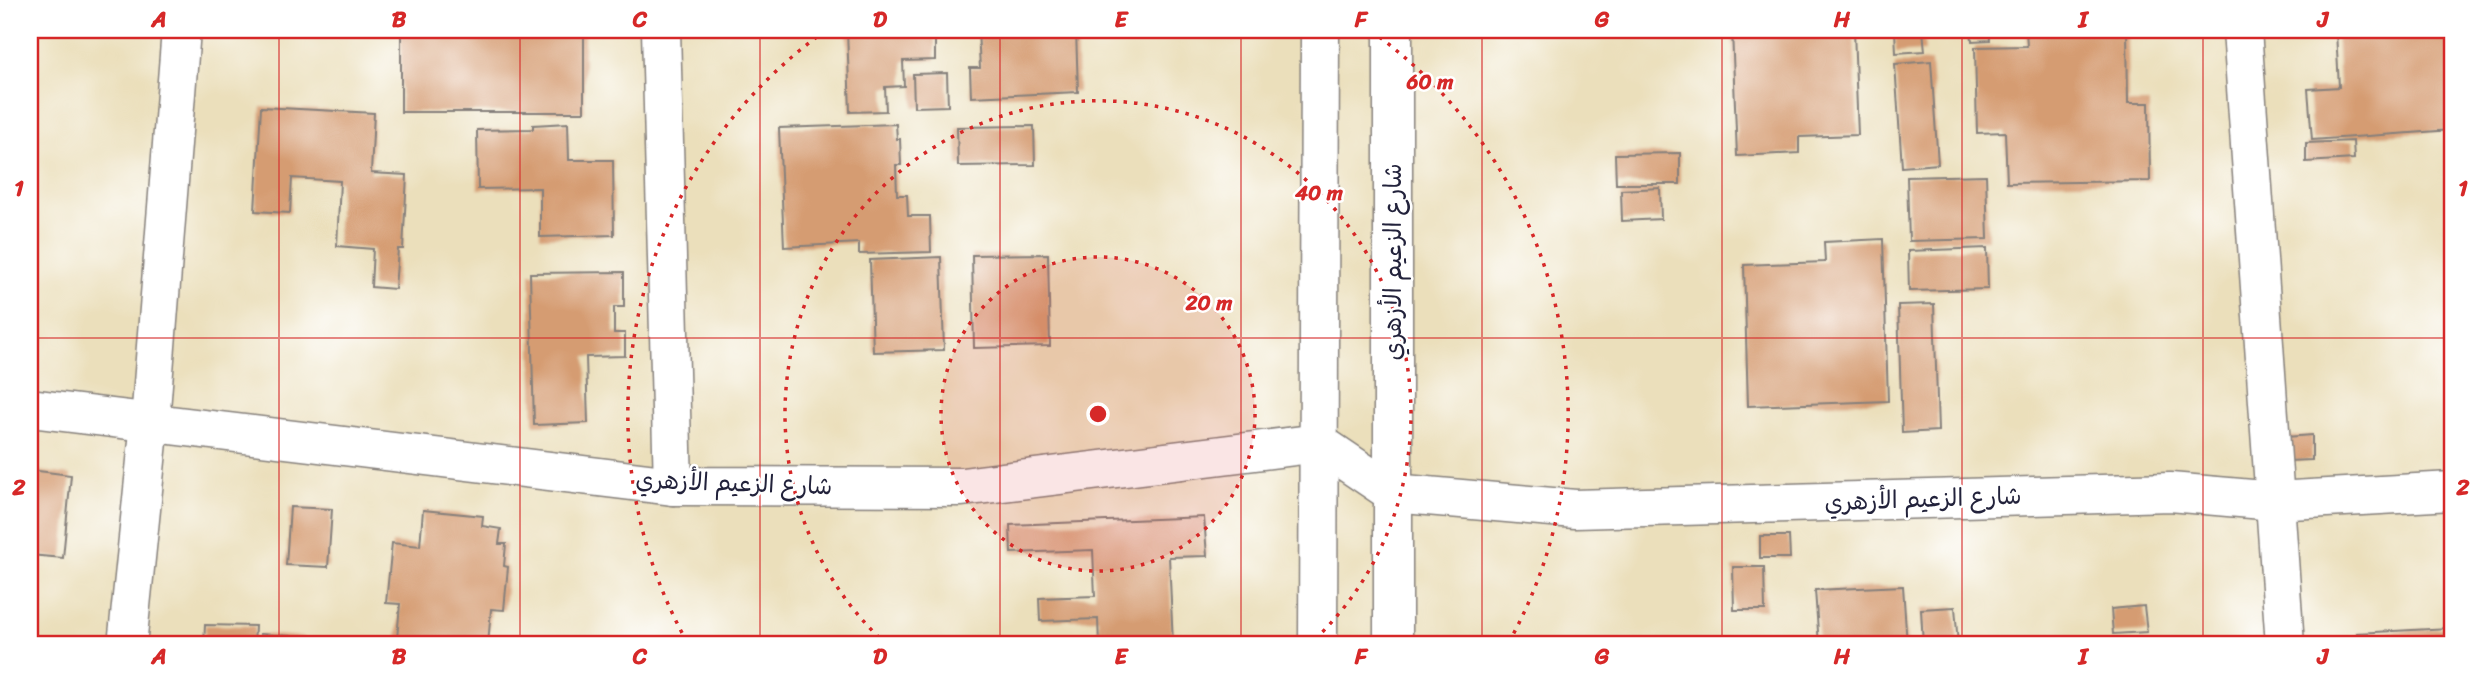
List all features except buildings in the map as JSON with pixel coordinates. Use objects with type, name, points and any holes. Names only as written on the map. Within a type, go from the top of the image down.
[{"type":"street","points":[[127,645],[150,422],[181,30]]},
{"type":"street","points":[[661,30],[673,486]]},
{"type":"street","points":[[1318,645],[1320,30]]},
{"type":"street","name":"شارع الزعيم الأزهري","points":[[1393,30],[1393,645]]},
{"type":"street","points":[[2242,30],[2285,645]]},
{"type":"street","name":"شارع الزعيم الأزهري","points":[[30,408],[673,486],[962,486],[1319,443],[1393,493],[1575,509],[2170,492],[2275,501],[2452,491]]}]
